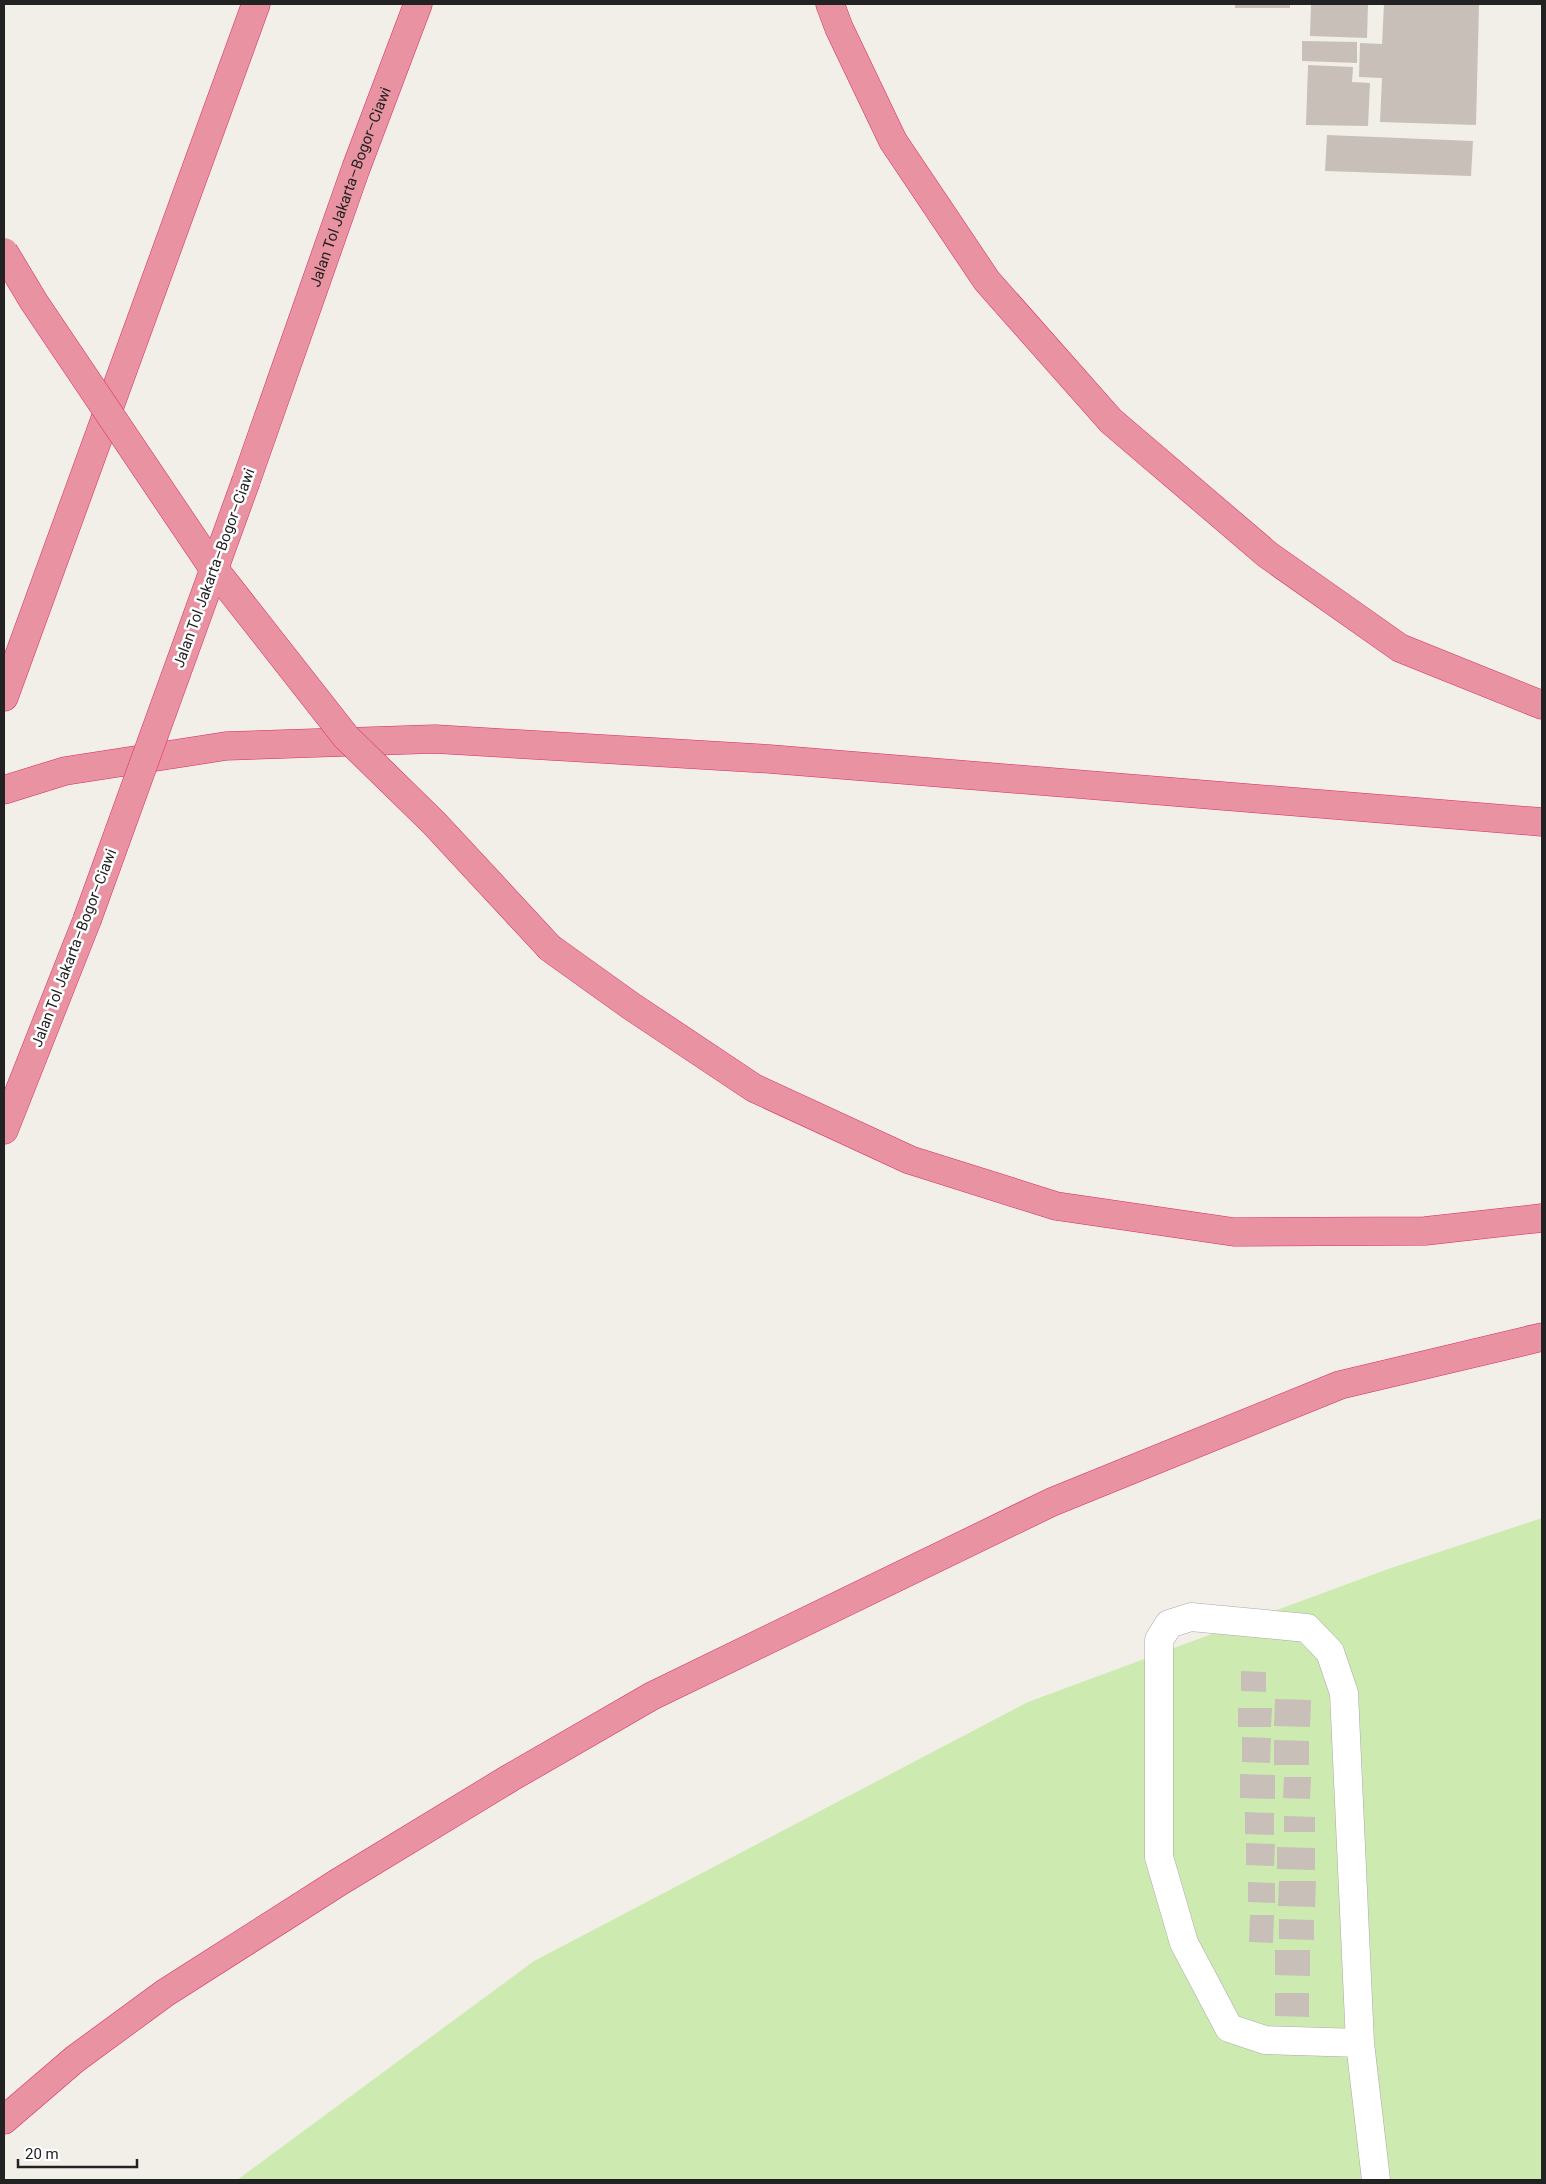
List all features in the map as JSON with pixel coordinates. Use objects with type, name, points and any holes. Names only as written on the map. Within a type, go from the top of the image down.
[{"type":"highway","points":[[4,698],[109,402],[256,4]]},
{"type":"highway","name":"Jalan Tol Jakarta–Bogor–Ciawi","points":[[4,1130],[87,920],[246,482],[356,168],[418,4]]},
{"type":"highway","points":[[830,4],[839,28],[893,141],[987,281],[1111,421],[1268,555],[1400,648],[1542,705]]},
{"type":"highway","points":[[4,252],[34,302],[211,565],[346,737],[434,823],[550,948],[631,1006],[754,1088],[910,1160],[1056,1206],[1234,1232],[1425,1231],[1542,1218]]},
{"type":"highway","points":[[4,790],[65,771],[226,746],[435,739],[770,759],[1542,822]]},
{"type":"highway","points":[[4,2120],[75,2059],[165,1993],[339,1882],[510,1778],[652,1696],[1052,1502],[1312,1396],[1340,1385],[1542,1337]]},
{"type":"street","points":[[1360,2043],[1265,2040],[1229,2028],[1184,1943],[1158,1857],[1159,1640],[1169,1624],[1191,1617],[1307,1628],[1330,1652],[1344,1694],[1360,2043],[1376,2180]]},
{"type":"green space","points":[[1542,1518],[1542,2180],[237,2180],[534,1961],[1028,1702],[1388,1569]]},
{"type":"building","points":[[1235,4],[1290,4],[1290,8],[1235,8]]},
{"type":"building","points":[[1311,4],[1368,4],[1367,38],[1310,36]]},
{"type":"building","points":[[1384,4],[1479,4],[1476,125],[1380,122],[1382,78],[1359,77],[1360,43],[1382,44]]},
{"type":"building","points":[[1302,41],[1357,42],[1357,63],[1302,61]]},
{"type":"building","points":[[1308,65],[1353,67],[1352,82],[1370,83],[1368,126],[1306,125]]},
{"type":"building","points":[[1327,135],[1473,141],[1471,176],[1325,171]]},
{"type":"building","points":[[1241,1671],[1266,1672],[1266,1692],[1241,1691]]},
{"type":"building","points":[[1275,1699],[1311,1700],[1310,1727],[1274,1726]]},
{"type":"building","points":[[1238,1708],[1272,1708],[1271,1727],[1238,1727]]},
{"type":"building","points":[[1242,1737],[1271,1738],[1270,1763],[1242,1762]]},
{"type":"building","points":[[1274,1740],[1309,1741],[1309,1765],[1274,1765]]},
{"type":"building","points":[[1240,1774],[1275,1775],[1275,1799],[1240,1798]]},
{"type":"building","points":[[1284,1777],[1311,1777],[1310,1799],[1283,1798]]},
{"type":"building","points":[[1245,1812],[1274,1813],[1274,1835],[1245,1834]]},
{"type":"building","points":[[1284,1816],[1315,1817],[1315,1832],[1284,1832]]},
{"type":"building","points":[[1246,1843],[1275,1844],[1274,1866],[1246,1865]]},
{"type":"building","points":[[1277,1847],[1315,1848],[1315,1870],[1277,1869]]},
{"type":"building","points":[[1279,1881],[1316,1881],[1315,1907],[1278,1906]]},
{"type":"building","points":[[1248,1882],[1275,1883],[1275,1903],[1248,1902]]},
{"type":"building","points":[[1250,1915],[1274,1915],[1273,1943],[1249,1942]]},
{"type":"building","points":[[1279,1919],[1314,1920],[1314,1940],[1279,1939]]},
{"type":"building","points":[[1275,1950],[1310,1950],[1310,1976],[1275,1975]]},
{"type":"building","points":[[1275,1993],[1309,1993],[1309,2017],[1275,2016]]}]
